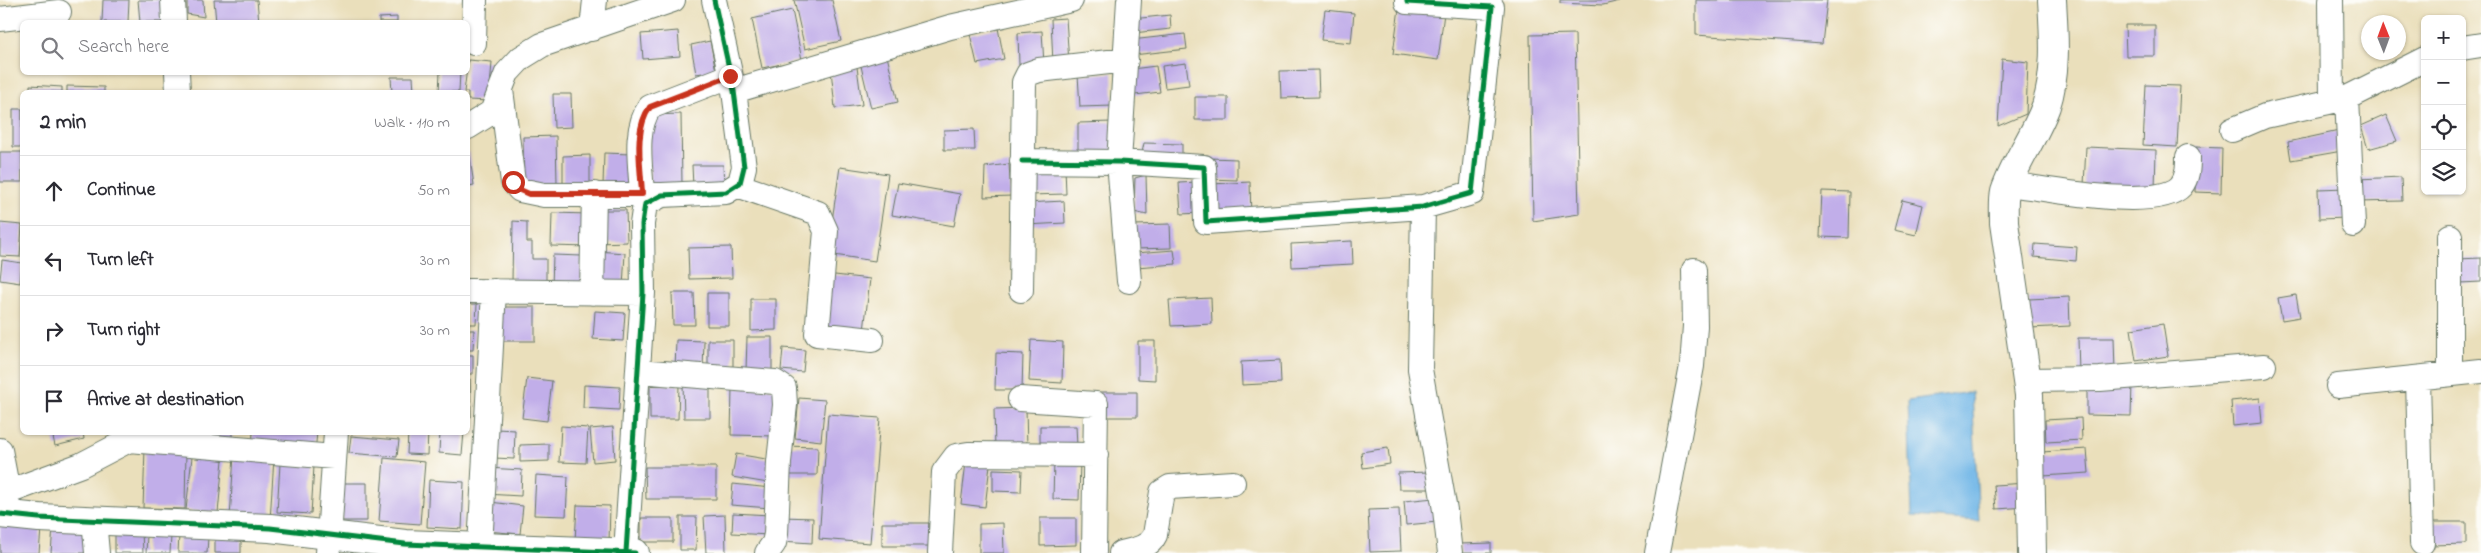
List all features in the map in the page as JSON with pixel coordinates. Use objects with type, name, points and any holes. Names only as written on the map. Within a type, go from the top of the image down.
[{"type":"street","points":[[173,0],[174,20]]},
{"type":"street","points":[[474,42],[475,0]]},
{"type":"street","points":[[592,29],[595,0]]},
{"type":"street","points":[[470,126],[492,112],[507,74],[521,58],[542,45],[673,0]]},
{"type":"street","points":[[501,89],[513,182],[520,190],[529,194],[544,195],[726,192],[740,183],[744,167],[732,83],[714,0]]},
{"type":"street","points":[[626,552],[644,293],[642,224],[645,204],[652,194],[640,129],[646,112],[650,107],[666,100],[950,27],[1071,0]]},
{"type":"street","points":[[1129,0],[1119,162],[1129,281]]},
{"type":"street","points":[[1022,161],[1119,162],[1204,167],[1206,222],[1238,222],[1423,207],[1472,192],[1492,7],[1407,2],[1407,0]]},
{"type":"street","points":[[2032,553],[2027,380],[2004,223],[2005,194],[2046,105],[2052,78],[2052,0]]},
{"type":"street","points":[[2331,0],[2352,225]]},
{"type":"street","points":[[0,19],[59,12]]},
{"type":"street","points":[[2466,47],[2481,45]]},
{"type":"street","points":[[1021,290],[1022,96],[1024,82],[1028,74],[1039,70],[1126,60]]},
{"type":"street","points":[[2232,130],[2265,116],[2340,100],[2423,60]]},
{"type":"street","points":[[177,75],[178,90]]},
{"type":"street","points":[[2009,184],[2124,198],[2147,198],[2168,194],[2180,187],[2187,176],[2188,157]]},
{"type":"street","points":[[737,185],[818,213],[826,231],[817,334],[872,340]]},
{"type":"street","points":[[592,293],[594,194]]},
{"type":"street","points":[[1423,207],[1420,369],[1445,510],[1450,553]]},
{"type":"street","points":[[2450,236],[2450,374]]},
{"type":"street","points":[[1657,553],[1692,366],[1696,326],[1694,270]]},
{"type":"street","points":[[470,291],[644,293]]},
{"type":"street","points":[[480,547],[494,291]]},
{"type":"street","points":[[2027,380],[2100,379],[2264,366]]},
{"type":"street","points":[[638,371],[775,382],[784,388],[785,405],[779,462],[776,534],[774,543],[767,553]]},
{"type":"street","points":[[2338,386],[2481,371]]},
{"type":"street","points":[[2418,378],[2422,543]]},
{"type":"street","points":[[1020,399],[1096,404],[1094,553]]},
{"type":"street","points":[[329,544],[336,435]]},
{"type":"street","points":[[5,507],[131,436],[246,441],[334,457]]},
{"type":"street","points":[[0,450],[5,507]]},
{"type":"street","points":[[940,553],[944,472],[956,456],[968,454],[1096,456]]},
{"type":"street","points":[[1121,553],[1139,549],[1152,542],[1155,535],[1162,492],[1170,487],[1233,483]]},
{"type":"street","points":[[5,507],[39,518],[270,528],[329,544],[405,544],[635,553]]},
{"type":"street","points":[[94,519],[97,553]]},
{"type":"water","points":[[1972,392],[1979,521],[1912,516],[1908,401]]},
{"type":"building","points":[[103,0],[129,0],[128,20],[102,20]]},
{"type":"building","points":[[138,0],[167,0],[168,20],[140,20]]},
{"type":"building","points":[[187,0],[203,0],[204,17],[187,14]]},
{"type":"building","points":[[214,0],[257,0],[259,20],[216,20]]},
{"type":"building","points":[[794,0],[832,0],[841,41],[805,49]]},
{"type":"building","points":[[1560,0],[1620,1],[1603,5],[1560,3]]},
{"type":"building","points":[[1696,0],[1827,0],[1822,44],[1696,35]]},
{"type":"building","points":[[1399,8],[1444,13],[1438,60],[1393,54]]},
{"type":"building","points":[[792,10],[802,60],[762,68],[752,19]]},
{"type":"building","points":[[1325,10],[1354,13],[1351,43],[1321,40]]},
{"type":"building","points":[[1170,15],[1171,29],[1133,33],[1132,19]]},
{"type":"building","points":[[397,17],[397,20],[379,20],[379,18]]},
{"type":"building","points":[[1066,18],[1069,63],[1053,64],[1051,19]]},
{"type":"building","points":[[2125,25],[2155,25],[2155,56],[2126,56]]},
{"type":"building","points":[[998,28],[1004,59],[977,64],[970,34]]},
{"type":"building","points":[[678,31],[680,56],[643,59],[641,34]]},
{"type":"building","points":[[1042,31],[1044,65],[1019,65],[1018,33]]},
{"type":"building","points":[[1185,34],[1187,49],[1133,55],[1131,40]]},
{"type":"building","points":[[1575,34],[1579,214],[1533,221],[1530,35]]},
{"type":"building","points":[[710,41],[716,71],[696,74],[691,45]]},
{"type":"building","points":[[887,56],[898,102],[871,108],[860,62]]},
{"type":"building","points":[[2002,59],[2028,62],[2026,114],[1998,126]]},
{"type":"building","points":[[470,60],[492,62],[489,101],[470,100],[470,90],[464,90],[466,75],[470,75]]},
{"type":"building","points":[[1186,63],[1189,85],[1165,88],[1162,66]]},
{"type":"building","points":[[1156,66],[1160,92],[1135,95],[1132,69]]},
{"type":"building","points":[[857,67],[862,105],[835,108],[831,70]]},
{"type":"building","points":[[1318,70],[1319,97],[1281,98],[1280,71]]},
{"type":"building","points":[[1112,73],[1113,106],[1080,107],[1078,75]]},
{"type":"building","points":[[440,75],[460,75],[459,90],[439,90]]},
{"type":"building","points":[[391,77],[413,77],[414,90],[392,90]]},
{"type":"building","points":[[30,85],[62,87],[62,90],[30,90]]},
{"type":"building","points":[[2146,85],[2180,86],[2177,147],[2143,145]]},
{"type":"building","points":[[67,86],[104,87],[104,90],[67,90]]},
{"type":"building","points":[[553,94],[571,94],[572,127],[554,128]]},
{"type":"building","points":[[1195,97],[1228,97],[1228,120],[1195,120]]},
{"type":"building","points":[[13,109],[20,109],[20,147],[13,147]]},
{"type":"building","points":[[681,114],[682,186],[650,186],[649,115]]},
{"type":"building","points":[[2386,115],[2397,141],[2368,149],[2361,126]]},
{"type":"building","points":[[1112,122],[1113,156],[1078,157],[1078,123]]},
{"type":"building","points":[[974,129],[975,150],[944,150],[944,130]]},
{"type":"building","points":[[2339,131],[2342,151],[2291,160],[2288,142]]},
{"type":"building","points":[[556,136],[557,184],[524,185],[523,137]]},
{"type":"building","points":[[1144,143],[1182,144],[1182,159],[1141,158]]},
{"type":"building","points":[[2086,147],[2156,150],[2155,189],[2084,185]]},
{"type":"building","points":[[2196,147],[2222,148],[2221,193],[2195,192]]},
{"type":"building","points":[[0,152],[20,152],[20,182],[0,182]]},
{"type":"building","points":[[604,153],[631,154],[629,186],[603,185]]},
{"type":"building","points":[[590,155],[590,187],[563,187],[563,156]]},
{"type":"building","points":[[1209,158],[1237,159],[1237,180],[1208,179]]},
{"type":"building","points":[[470,159],[474,185],[470,186]]},
{"type":"building","points":[[1009,164],[1011,196],[984,197],[985,167]]},
{"type":"building","points":[[692,165],[723,165],[724,186],[693,187]]},
{"type":"building","points":[[840,167],[888,174],[875,261],[827,254]]},
{"type":"building","points":[[1065,167],[1066,194],[1029,195],[1029,168]]},
{"type":"building","points":[[1146,175],[1147,215],[1134,212],[1135,178]]},
{"type":"building","points":[[2401,177],[2402,201],[2359,202],[2358,179]]},
{"type":"building","points":[[1198,182],[1200,213],[1181,214],[1179,183]]},
{"type":"building","points":[[1250,182],[1251,218],[1213,219],[1211,184]]},
{"type":"building","points":[[898,183],[960,194],[954,226],[892,215]]},
{"type":"building","points":[[2346,188],[2347,218],[2319,219],[2318,189]]},
{"type":"building","points":[[1822,191],[1850,192],[1849,238],[1820,237]]},
{"type":"building","points":[[1902,200],[1923,205],[1916,235],[1894,230]]},
{"type":"building","points":[[1064,201],[1065,223],[1026,225],[1025,203]]},
{"type":"building","points":[[598,210],[626,210],[627,242],[598,243]]},
{"type":"building","points":[[552,213],[590,214],[589,247],[551,246]]},
{"type":"building","points":[[513,221],[527,222],[527,242],[532,242],[532,259],[546,259],[546,282],[512,282]]},
{"type":"building","points":[[0,223],[20,225],[20,257],[0,256]]},
{"type":"building","points":[[1170,224],[1171,248],[1135,249],[1134,225]]},
{"type":"building","points":[[1352,241],[1353,264],[1292,267],[1291,244]]},
{"type":"building","points":[[2035,244],[2077,247],[2076,261],[2034,257]]},
{"type":"building","points":[[731,247],[732,278],[689,279],[688,248]]},
{"type":"building","points":[[1174,250],[1176,264],[1136,267],[1135,253]]},
{"type":"building","points":[[596,251],[625,253],[623,287],[598,283]]},
{"type":"building","points":[[553,255],[582,256],[581,288],[552,287]]},
{"type":"building","points":[[2481,258],[2481,282],[2460,283],[2458,259]]},
{"type":"building","points":[[2,260],[20,263],[20,283],[0,280]]},
{"type":"building","points":[[826,274],[870,279],[864,331],[820,326]]},
{"type":"building","points":[[672,293],[694,293],[695,325],[673,325]]},
{"type":"building","points":[[707,293],[729,293],[729,326],[707,326]]},
{"type":"building","points":[[2296,295],[2300,317],[2282,320],[2278,298]]},
{"type":"building","points":[[2069,297],[2070,326],[2030,328],[2029,299]]},
{"type":"building","points":[[1211,298],[1212,324],[1171,326],[1169,300]]},
{"type":"building","points":[[751,299],[776,299],[776,330],[751,331]]},
{"type":"building","points":[[470,304],[477,304],[476,324],[470,324]]},
{"type":"building","points":[[498,307],[535,307],[535,341],[498,341]]},
{"type":"building","points":[[595,311],[625,313],[623,341],[593,339]]},
{"type":"building","points":[[2163,324],[2168,356],[2136,361],[2131,329]]},
{"type":"building","points":[[470,330],[474,330],[473,350],[470,350]]},
{"type":"building","points":[[747,337],[772,337],[772,371],[746,371]]},
{"type":"building","points":[[2078,338],[2114,338],[2115,372],[2079,373]]},
{"type":"building","points":[[676,340],[704,341],[703,371],[675,371]]},
{"type":"building","points":[[708,340],[733,340],[733,375],[708,374]]},
{"type":"building","points":[[1031,340],[1063,342],[1062,383],[1029,381]]},
{"type":"building","points":[[1138,341],[1155,341],[1155,380],[1138,379]]},
{"type":"building","points":[[783,348],[805,350],[803,372],[781,370]]},
{"type":"building","points":[[996,353],[1023,354],[1022,390],[995,390]]},
{"type":"building","points":[[470,355],[473,355],[473,374],[470,374]]},
{"type":"building","points":[[1280,360],[1281,383],[1242,385],[1241,362]]},
{"type":"building","points":[[527,378],[552,381],[547,421],[522,418]]},
{"type":"building","points":[[470,379],[471,417],[470,417]]},
{"type":"building","points":[[683,383],[710,383],[710,418],[684,418]]},
{"type":"building","points":[[2087,383],[2132,384],[2131,416],[2087,415]]},
{"type":"building","points":[[650,384],[679,385],[678,419],[650,419]]},
{"type":"building","points":[[584,385],[620,387],[619,410],[583,408]]},
{"type":"building","points":[[732,388],[778,389],[776,436],[731,435]]},
{"type":"building","points":[[1099,392],[1137,392],[1137,417],[1099,417]]},
{"type":"building","points":[[799,398],[825,400],[821,441],[795,438]]},
{"type":"building","points":[[2260,398],[2262,423],[2233,426],[2231,401]]},
{"type":"building","points":[[1026,408],[1027,448],[995,449],[994,409]]},
{"type":"building","points":[[828,414],[880,418],[870,543],[819,539]]},
{"type":"building","points":[[2081,418],[2082,440],[2046,442],[2045,420]]},
{"type":"building","points":[[561,426],[588,428],[586,463],[559,462]]},
{"type":"building","points":[[1040,426],[1076,426],[1077,446],[1040,447]]},
{"type":"building","points":[[613,427],[615,460],[593,462],[590,429]]},
{"type":"building","points":[[496,429],[515,430],[514,459],[495,458]]},
{"type":"building","points":[[53,435],[83,435],[84,439],[55,446]]},
{"type":"building","points":[[207,435],[232,435],[232,443],[207,441]]},
{"type":"building","points":[[253,435],[317,435],[315,453],[252,448]]},
{"type":"building","points":[[408,435],[428,435],[427,455],[407,454]]},
{"type":"building","points":[[440,435],[464,435],[462,455],[439,453]]},
{"type":"building","points":[[351,436],[399,440],[397,457],[349,453]]},
{"type":"building","points":[[549,444],[549,461],[520,462],[520,445]]},
{"type":"building","points":[[785,446],[818,447],[817,475],[784,475]]},
{"type":"building","points":[[145,448],[186,449],[185,509],[143,508]]},
{"type":"building","points":[[1388,448],[1390,464],[1363,468],[1361,452]]},
{"type":"building","points":[[2087,449],[2089,473],[2043,476],[2042,452]]},
{"type":"building","points":[[736,454],[772,460],[768,483],[732,477]]},
{"type":"building","points":[[234,455],[274,457],[270,521],[230,518]]},
{"type":"building","points":[[192,457],[223,460],[218,513],[186,510]]},
{"type":"building","points":[[384,458],[425,462],[420,524],[379,521]]},
{"type":"building","points":[[1054,461],[1080,461],[1079,500],[1053,499]]},
{"type":"building","points":[[966,462],[990,465],[985,507],[961,504]]},
{"type":"building","points":[[280,464],[314,466],[311,514],[277,512]]},
{"type":"building","points":[[645,467],[716,467],[716,499],[646,499]]},
{"type":"building","points":[[487,468],[522,470],[521,496],[485,494]]},
{"type":"building","points":[[993,469],[1022,470],[1021,492],[993,491]]},
{"type":"building","points":[[1429,472],[1430,489],[1399,489],[1398,473]]},
{"type":"building","points":[[536,475],[568,477],[566,516],[534,515]]},
{"type":"building","points":[[429,480],[464,482],[462,529],[427,527]]},
{"type":"building","points":[[342,483],[367,483],[367,521],[342,521]]},
{"type":"building","points":[[2027,483],[2028,507],[1996,509],[1994,485]]},
{"type":"building","points":[[733,484],[771,488],[770,508],[731,505]]},
{"type":"building","points":[[1434,498],[1437,522],[1406,525],[1404,501]]},
{"type":"building","points":[[490,502],[523,506],[520,534],[487,531]]},
{"type":"building","points":[[577,505],[610,506],[609,543],[575,541]]},
{"type":"building","points":[[1399,509],[1401,551],[1370,552],[1368,510]]},
{"type":"building","points":[[733,513],[770,515],[769,535],[732,533]]},
{"type":"building","points":[[725,515],[726,553],[706,553],[704,516]]},
{"type":"building","points":[[680,517],[697,517],[696,550],[680,550]]},
{"type":"building","points":[[782,517],[813,518],[812,543],[781,541]]},
{"type":"building","points":[[641,518],[673,518],[673,542],[641,542]]},
{"type":"building","points":[[1040,518],[1076,518],[1076,545],[1040,546]]},
{"type":"building","points":[[2431,522],[2466,522],[2466,544],[2431,545]]},
{"type":"building","points":[[882,523],[929,523],[929,546],[882,546]]},
{"type":"building","points":[[1003,523],[1004,553],[979,553],[979,524]]},
{"type":"building","points":[[0,526],[41,529],[39,553],[0,553]]},
{"type":"building","points":[[53,527],[90,529],[88,553],[51,553]]},
{"type":"building","points":[[115,531],[142,531],[143,553],[115,553]]},
{"type":"building","points":[[147,535],[171,536],[170,553],[146,553]]},
{"type":"building","points":[[179,535],[208,537],[207,553],[178,553]]},
{"type":"building","points":[[215,537],[241,537],[241,553],[215,553]]},
{"type":"building","points":[[1491,543],[1491,553],[1461,553],[1460,544]]},
{"type":"cycle path","points":[[626,552],[643,293],[642,224],[645,204],[662,195],[726,192],[740,183],[744,167],[734,91],[714,0]]},
{"type":"cycle path","points":[[1022,161],[1119,162],[1204,167],[1206,222],[1423,207],[1472,193],[1492,7],[1407,2],[1407,0]]},
{"type":"cycle path","points":[[0,514],[39,518],[270,528],[405,544],[635,553]]},
{"type":"route","points":[[513,182],[520,190],[529,194],[642,194],[640,129],[643,117],[650,107],[730,76]]}]
